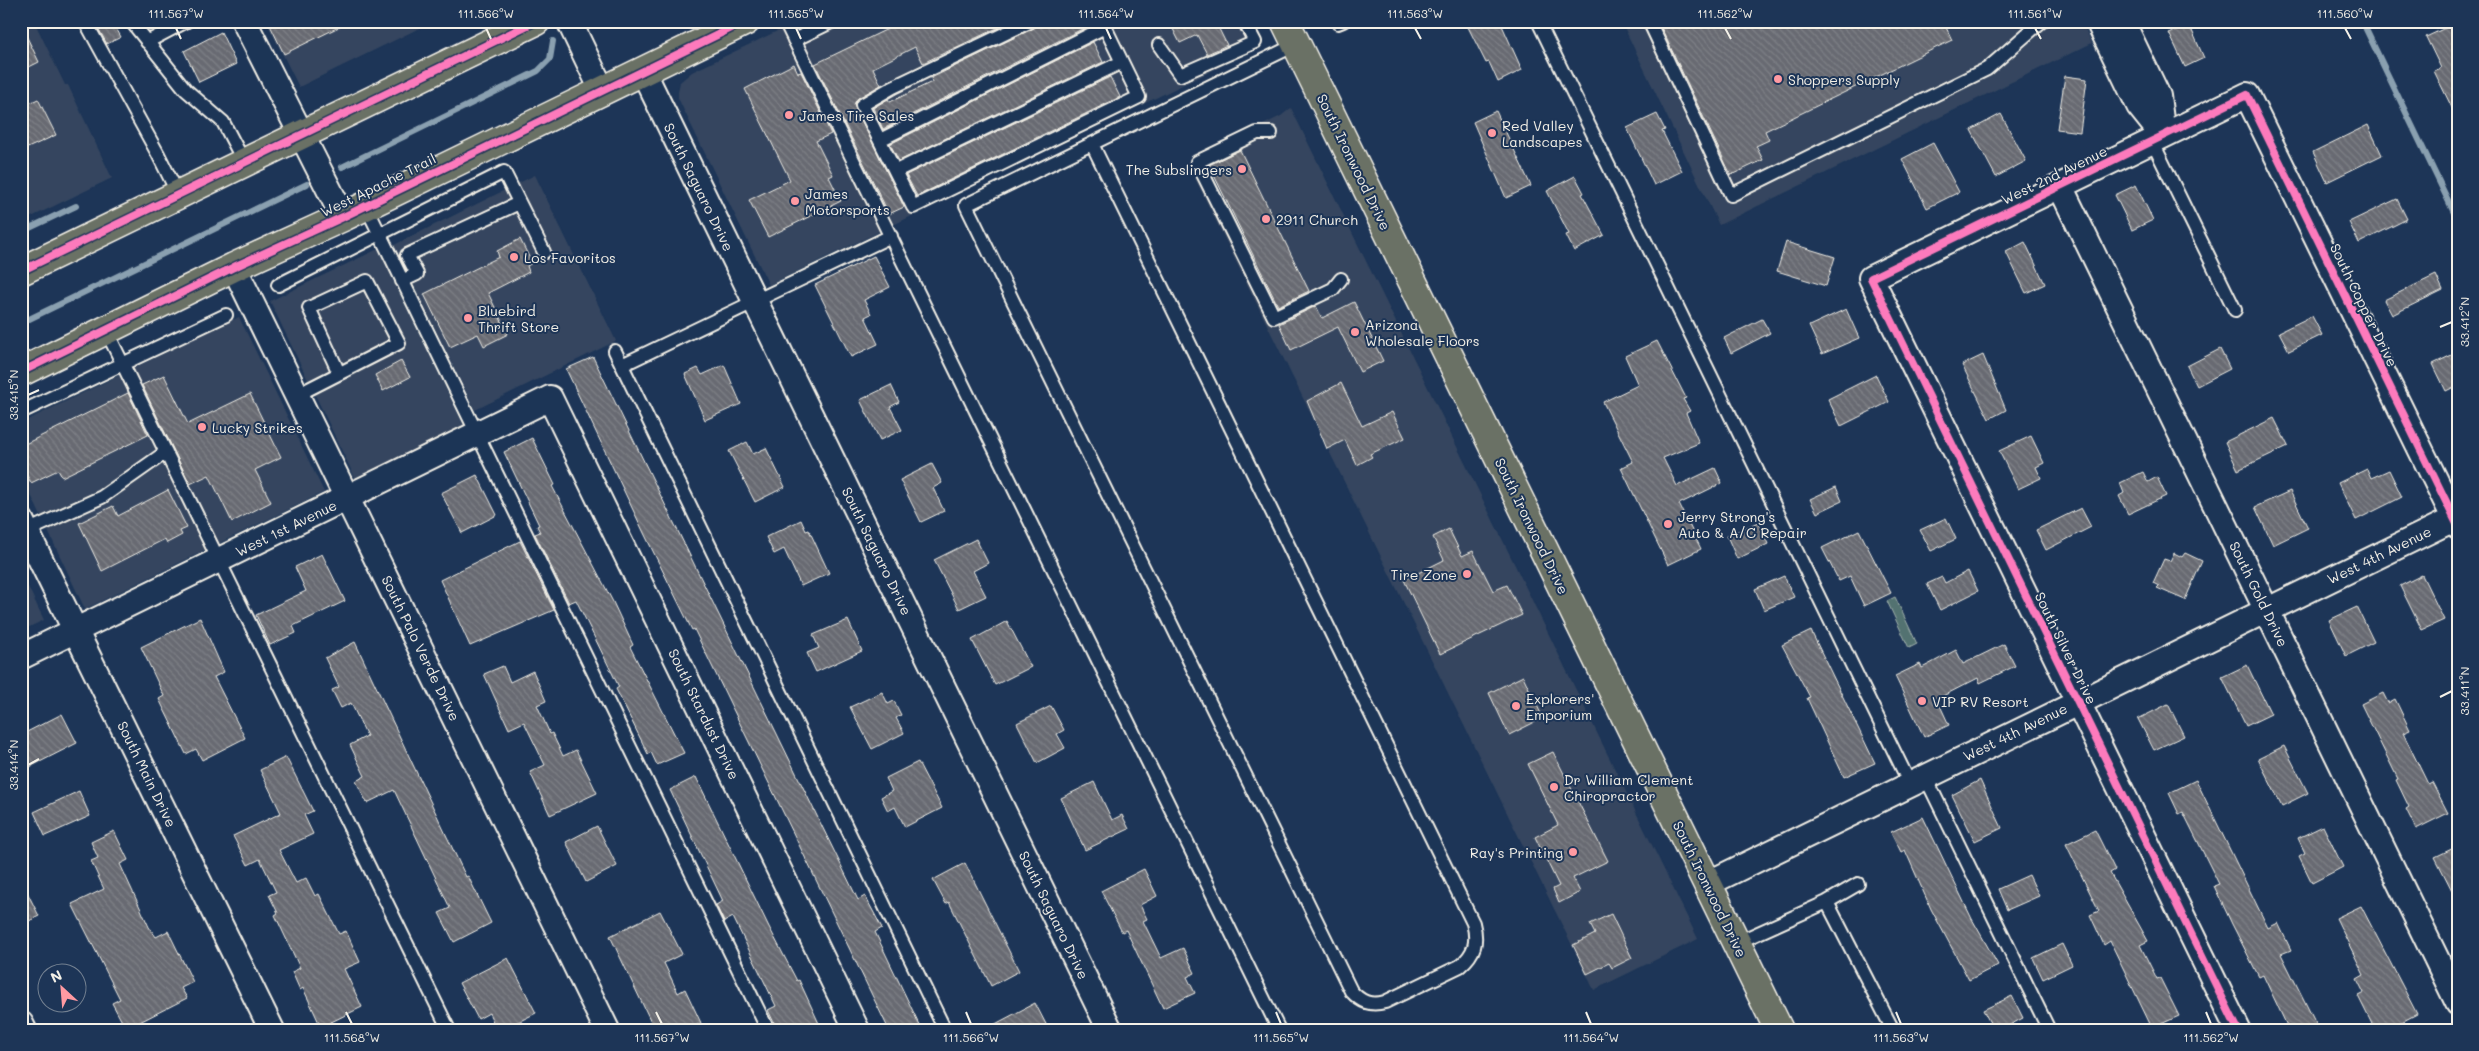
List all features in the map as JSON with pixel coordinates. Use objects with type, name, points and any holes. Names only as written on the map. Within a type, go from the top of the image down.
[{"type":"main road","points":[[21,271],[536,21]]},
{"type":"main road","name":"West Apache Trail","points":[[21,372],[234,267],[354,212],[746,21]]},
{"type":"main road","name":"South Ironwood Drive","points":[[1291,33],[1779,1030]]},
{"type":"street","points":[[244,21],[300,135],[354,212]]},
{"type":"street","points":[[569,21],[602,90]]},
{"type":"street","points":[[2098,21],[2139,106],[2158,139]]},
{"type":"street","points":[[2122,21],[2158,96],[2158,139]]},
{"type":"street","name":"South Saguaro Drive","points":[[643,71],[1110,1030]]},
{"type":"street","name":"West 2nd Avenue","points":[[1871,278],[2247,95]]},
{"type":"street","name":"South Copper Drive","points":[[2247,95],[2457,520]]},
{"type":"street","name":"South Gold Drive","points":[[2060,186],[2458,1003]]},
{"type":"street","name":"South Palo Verde Drive","points":[[234,267],[607,1030]]},
{"type":"street","name":"South Silver Drive","points":[[1871,278],[2238,1030]]},
{"type":"street","name":"West 1st Avenue","points":[[21,657],[550,398]]},
{"type":"street","name":"South Stardust Drive","points":[[550,398],[858,1030]]},
{"type":"street","name":"West 4th Avenue","points":[[1707,884],[2078,701],[2457,520]]},
{"type":"street","name":"South Main Drive","points":[[24,525],[272,1030]]},
{"type":"street","points":[[21,1024],[24,1030]]},
{"type":"lane","points":[[85,21],[178,194]]},
{"type":"lane","points":[[131,21],[186,90],[223,122],[244,162]]},
{"type":"lane","points":[[147,42],[187,21]]},
{"type":"lane","points":[[785,21],[1279,1030]]},
{"type":"lane","points":[[794,40],[833,21]]},
{"type":"lane","points":[[880,140],[1104,24],[1139,97],[914,207],[862,105],[1031,21]]},
{"type":"lane","points":[[1159,45],[1180,75],[1255,42],[1244,21]]},
{"type":"lane","points":[[1538,21],[1918,780],[2049,1030]]},
{"type":"lane","points":[[1649,21],[1731,194],[1987,69],[2039,22]]},
{"type":"lane","points":[[1092,144],[1473,923],[1476,936],[1475,948],[1470,958],[1460,966],[1385,1002],[1374,1005],[1365,1002],[1358,999],[1351,990],[966,206],[1092,144],[1291,33]]},
{"type":"lane","points":[[896,171],[1122,62]]},
{"type":"lane","points":[[1271,133],[1257,133],[1197,162],[1274,317],[1334,289],[1341,279]]},
{"type":"lane","points":[[2158,139],[2235,310]]},
{"type":"lane","points":[[278,285],[504,172],[544,252]]},
{"type":"lane","points":[[402,280],[417,274],[407,255],[519,203]]},
{"type":"lane","points":[[354,212],[379,233],[768,1030]]},
{"type":"lane","points":[[622,365],[891,236]]},
{"type":"lane","points":[[297,395],[399,343],[367,281],[309,308],[340,373]]},
{"type":"lane","points":[[21,412],[226,315]]},
{"type":"lane","points":[[106,330],[449,1030]]},
{"type":"lane","points":[[615,351],[945,1030]]},
{"type":"lane","points":[[24,525],[102,497],[166,452]]},
{"type":"lane","points":[[1736,943],[1827,902],[1858,884]]},
{"type":"lane","points":[[1827,902],[1893,1030]]},
{"type":"shaded area","points":[[21,21],[34,21],[65,85],[68,85],[112,178],[21,222]]},
{"type":"shaded area","points":[[266,21],[434,21],[299,87]]},
{"type":"shaded area","points":[[798,21],[1249,21],[1261,47],[769,285],[678,98],[678,92],[680,82],[692,72]]},
{"type":"shaded area","points":[[1621,21],[2081,21],[2092,43],[1719,225]]},
{"type":"shaded area","points":[[1291,108],[1698,939],[1594,990],[1187,162],[1281,116]]},
{"type":"shaded area","points":[[535,175],[616,341],[475,410],[394,245]]},
{"type":"shaded area","points":[[378,249],[464,426],[355,478],[270,301]]},
{"type":"shaded area","points":[[239,317],[324,492],[85,609],[21,474],[21,423]]},
{"type":"shaded area","points":[[21,572],[44,620],[21,631]]},
{"type":"green space","points":[[1895,597],[1917,644],[1909,648],[1887,601]]},
{"type":"building","points":[[94,21],[112,21],[121,37],[107,44]]},
{"type":"building","points":[[268,21],[351,21],[284,54]]},
{"type":"building","points":[[904,21],[1012,21],[923,63],[915,47],[873,68],[881,85],[858,98],[854,105],[904,207],[889,214],[815,64]]},
{"type":"building","points":[[1039,21],[1083,21],[1086,27],[883,129],[873,108],[888,99],[890,102],[932,82],[931,78],[1034,28]]},
{"type":"building","points":[[1169,21],[1225,21],[1217,25],[1227,45],[1207,54],[1197,35],[1180,43]]},
{"type":"building","points":[[1465,21],[1500,21],[1522,70],[1498,82],[1489,62],[1486,63]]},
{"type":"building","name":"Shoppers Supply","points":[[1658,21],[1943,21],[1952,40],[1765,131],[1769,140],[1756,146],[1763,160],[1731,175]]},
{"type":"building","points":[[2458,22],[2458,120],[2434,71],[2441,68],[2426,37]]},
{"type":"building","points":[[2189,24],[2204,58],[2185,67],[2169,33]]},
{"type":"building","points":[[21,25],[39,62],[21,71]]},
{"type":"building","points":[[221,32],[236,64],[199,82],[184,51]]},
{"type":"building","points":[[1093,42],[1103,62],[899,161],[890,144]]},
{"type":"building","points":[[794,64],[798,73],[801,72],[831,134],[816,141],[833,175],[829,177],[841,201],[768,237],[749,200],[790,180],[745,89]]},
{"type":"building","points":[[2065,76],[2087,79],[2080,132],[2057,129]]},
{"type":"building","points":[[1110,77],[1120,97],[917,196],[906,175]]},
{"type":"building","points":[[38,99],[56,135],[21,151],[21,107]]},
{"type":"building","points":[[1496,111],[1531,186],[1506,198],[1473,122]]},
{"type":"building","points":[[1657,114],[1665,130],[1662,131],[1682,171],[1654,185],[1627,128]]},
{"type":"building","points":[[2001,114],[2026,161],[1996,177],[1971,130]]},
{"type":"building","points":[[2368,125],[2382,155],[2327,182],[2313,152]]},
{"type":"building","points":[[1933,143],[1959,192],[1927,208],[1902,159]]},
{"type":"building","points":[[1240,150],[1309,291],[1278,306],[1209,165]]},
{"type":"building","points":[[1575,176],[1584,193],[1582,194],[1604,235],[1574,251],[1566,235],[1569,234],[1547,191]]},
{"type":"building","points":[[2136,185],[2153,220],[2132,230],[2115,195]]},
{"type":"building","points":[[2397,199],[2407,219],[2359,243],[2349,222]]},
{"type":"building","name":"Bluebird Thrift Store","points":[[520,239],[532,263],[527,266],[529,272],[488,293],[508,334],[484,346],[478,334],[450,347],[424,294],[499,257],[497,251]]},
{"type":"building","points":[[1786,242],[1835,257],[1826,286],[1777,271]]},
{"type":"building","points":[[2025,242],[2045,284],[2026,293],[2006,252]]},
{"type":"building","points":[[874,256],[890,287],[864,300],[871,314],[865,317],[878,344],[851,357],[815,285]]},
{"type":"building","points":[[2436,275],[2443,290],[2392,315],[2384,300]]},
{"type":"building","points":[[1354,302],[1383,361],[1360,372],[1338,327],[1291,350],[1279,324],[1316,306],[1322,318]]},
{"type":"building","points":[[1846,309],[1859,338],[1822,354],[1809,326]]},
{"type":"building","points":[[2312,316],[2322,335],[2289,351],[2279,332]]},
{"type":"building","points":[[1762,319],[1770,333],[1731,353],[1724,338]]},
{"type":"building","points":[[1657,341],[1686,398],[1683,399],[1690,411],[1686,413],[1699,443],[1663,458],[1677,486],[1715,468],[1722,483],[1679,504],[1701,549],[1668,565],[1621,468],[1633,462],[1603,402],[1638,385],[1625,356]]},
{"type":"building","points":[[2220,349],[2230,369],[2197,386],[2187,366]]},
{"type":"building","points":[[2458,352],[2458,385],[2446,391],[2433,364]]},
{"type":"building","points":[[1983,355],[2006,410],[1989,419],[1962,365]]},
{"type":"building","points":[[593,357],[858,900],[865,896],[882,928],[875,932],[922,1030],[889,1030],[694,629],[692,630],[644,533],[566,369]]},
{"type":"building","points":[[401,361],[410,377],[383,391],[375,375]]},
{"type":"building","points":[[724,365],[741,404],[705,420],[685,374],[698,368],[702,375]]},
{"type":"building","points":[[164,375],[188,424],[250,394],[281,457],[255,470],[271,502],[232,522],[209,475],[190,484],[142,385]]},
{"type":"building","points":[[1876,375],[1889,402],[1841,426],[1828,399]]},
{"type":"building","points":[[1341,383],[1362,426],[1392,412],[1405,438],[1370,454],[1372,457],[1357,465],[1345,440],[1327,449],[1307,401]]},
{"type":"building","points":[[891,385],[899,402],[890,407],[902,430],[880,440],[860,400]]},
{"type":"building","points":[[128,393],[148,435],[62,477],[58,470],[31,483],[21,464],[21,446]]},
{"type":"building","points":[[2274,418],[2288,446],[2238,470],[2225,442]]},
{"type":"building","points":[[2031,436],[2044,463],[2036,467],[2041,478],[2018,489],[1999,451]]},
{"type":"building","points":[[532,438],[555,485],[552,486],[613,602],[633,645],[630,647],[684,753],[657,765],[651,752],[648,754],[616,689],[619,687],[576,600],[569,603],[535,534],[540,532],[537,526],[539,525],[504,452]]},
{"type":"building","points":[[747,442],[753,454],[766,448],[785,487],[755,502],[729,451]]},
{"type":"building","points":[[932,464],[942,483],[933,488],[944,511],[921,522],[900,480]]},
{"type":"building","points":[[2367,469],[2371,478],[2389,470],[2402,497],[2356,520],[2338,483]]},
{"type":"building","points":[[2143,472],[2148,482],[2157,477],[2166,496],[2128,514],[2119,496],[2124,493],[2120,483]]},
{"type":"building","points":[[477,475],[497,515],[462,533],[441,493]]},
{"type":"building","points":[[1836,487],[1842,501],[1817,513],[1810,499]]},
{"type":"building","points":[[168,490],[187,528],[180,531],[182,535],[167,543],[165,539],[102,571],[79,523],[113,506],[118,516]]},
{"type":"building","points":[[2290,491],[2308,528],[2273,545],[2255,507]]},
{"type":"building","points":[[2081,508],[2091,527],[2046,550],[2036,530]]},
{"type":"building","points":[[1946,518],[1956,539],[1931,551],[1920,530]]},
{"type":"building","points":[[801,520],[806,531],[809,530],[829,573],[801,586],[784,549],[774,554],[766,537]]},
{"type":"building","points":[[1758,522],[1768,544],[1737,559],[1727,536]]},
{"type":"building","points":[[1449,529],[1462,556],[1473,551],[1493,591],[1507,585],[1522,615],[1440,654],[1404,580],[1444,560],[1433,537]]},
{"type":"building","points":[[1859,530],[1891,593],[1864,606],[1850,576],[1839,581],[1822,548]]},
{"type":"building","points":[[976,539],[988,563],[973,571],[986,596],[959,609],[934,560]]},
{"type":"building","points":[[520,541],[554,610],[470,646],[440,580]]},
{"type":"building","points":[[2174,553],[2182,557],[2185,553],[2202,561],[2185,600],[2157,588],[2159,586],[2153,583],[2164,559],[2170,561]]},
{"type":"building","points":[[322,554],[345,601],[293,626],[296,633],[270,645],[256,615],[306,591],[295,567]]},
{"type":"building","points":[[1968,571],[1978,591],[1940,610],[1927,584],[1942,577],[1945,583]]},
{"type":"building","points":[[2422,575],[2444,620],[2422,630],[2400,586]]},
{"type":"building","points":[[1784,576],[1794,597],[1764,610],[1755,589]]},
{"type":"building","points":[[2357,607],[2374,642],[2346,656],[2329,620]]},
{"type":"building","points":[[200,618],[224,672],[214,677],[245,738],[202,760],[196,749],[186,754],[159,699],[164,696],[141,647]]},
{"type":"building","points":[[848,620],[862,651],[816,672],[807,653],[819,648],[813,635]]},
{"type":"building","points":[[1007,621],[1031,667],[995,685],[972,640]]},
{"type":"building","points":[[1811,631],[1875,763],[1844,777],[1807,698],[1810,697],[1782,645]]},
{"type":"building","points":[[355,642],[466,877],[468,876],[491,923],[454,942],[439,913],[450,908],[394,790],[367,803],[356,781],[365,776],[350,745],[367,736],[351,703],[341,708],[332,690],[339,687],[325,658]]},
{"type":"building","points":[[2004,644],[2015,666],[1980,683],[1978,678],[1937,699],[1949,725],[1924,737],[1895,676],[1920,664],[1922,668],[1956,650],[1963,664]]},
{"type":"building","points":[[2247,665],[2271,714],[2246,726],[2222,677]]},
{"type":"building","points":[[503,666],[510,682],[533,671],[546,701],[537,705],[550,734],[552,733],[563,756],[576,750],[597,793],[550,815],[530,772],[545,765],[524,722],[509,729],[484,674]]},
{"type":"building","name":"Explorers' Emporium","points":[[1523,676],[1543,718],[1509,735],[1489,693]]},
{"type":"building","points":[[882,692],[888,704],[894,701],[901,715],[896,718],[904,733],[872,749],[850,707]]},
{"type":"building","points":[[2383,693],[2388,703],[2395,699],[2410,730],[2403,733],[2428,784],[2432,782],[2448,813],[2416,829],[2406,809],[2409,807],[2396,780],[2398,779],[2361,704]]},
{"type":"building","points":[[2168,704],[2184,736],[2154,750],[2138,719]]},
{"type":"building","points":[[1051,706],[1064,730],[1057,734],[1065,748],[1037,763],[1017,723]]},
{"type":"building","points":[[62,714],[77,743],[30,767],[21,750],[21,735]]},
{"type":"building","points":[[2284,746],[2308,793],[2282,806],[2258,759]]},
{"type":"building","name":"Ray's Printing","points":[[1553,752],[1608,861],[1573,878],[1580,892],[1559,903],[1553,889],[1559,886],[1535,837],[1558,825],[1528,764]]},
{"type":"building","points":[[286,757],[313,811],[304,815],[313,834],[279,850],[296,883],[306,878],[315,896],[319,894],[339,934],[346,931],[360,962],[344,969],[362,1007],[321,1027],[303,988],[300,990],[292,972],[300,968],[275,915],[278,913],[269,895],[276,892],[260,859],[248,865],[233,836],[281,813],[260,770]]},
{"type":"building","points":[[918,762],[942,808],[905,827],[895,807],[888,811],[881,797],[892,791],[886,778]]},
{"type":"building","points":[[696,777],[769,927],[797,981],[799,980],[822,1030],[787,1030],[784,1023],[776,1027],[768,1010],[776,1006],[733,917],[724,922],[716,905],[723,901],[670,790]]},
{"type":"building","points":[[1980,780],[2002,828],[1975,841],[1952,795]]},
{"type":"building","points":[[2196,780],[2268,928],[2278,923],[2291,950],[2281,954],[2319,1030],[2289,1030],[2263,975],[2259,977],[2232,924],[2214,886],[2219,884],[2183,812],[2179,814],[2169,793]]},
{"type":"building","points":[[1094,782],[1112,820],[1122,815],[1129,829],[1085,850],[1061,798]]},
{"type":"building","points":[[79,791],[90,816],[45,836],[34,812]]},
{"type":"building","points":[[1923,817],[1972,919],[1998,965],[1969,980],[1931,909],[1905,850],[1901,852],[1891,832]]},
{"type":"building","points":[[597,826],[617,866],[586,882],[566,842]]},
{"type":"building","points":[[2323,826],[2343,867],[2312,883],[2299,856],[2305,853],[2298,838]]},
{"type":"building","points":[[2095,830],[2115,870],[2110,873],[2148,941],[2140,945],[2157,979],[2160,978],[2179,1016],[2152,1028],[2110,941],[2104,945],[2090,915],[2099,911],[2066,844]]},
{"type":"building","points":[[114,831],[128,860],[120,864],[149,927],[156,937],[168,931],[193,982],[181,988],[187,998],[126,1029],[112,1003],[120,999],[72,904],[104,889],[91,861],[98,858],[91,842]]},
{"type":"building","points":[[2458,846],[2458,902],[2435,857]]},
{"type":"building","points":[[965,863],[1019,971],[991,986],[949,902],[946,904],[933,880]]},
{"type":"building","points":[[1144,869],[1157,896],[1140,905],[1147,919],[1143,921],[1161,958],[1183,948],[1195,973],[1187,977],[1195,993],[1163,1008],[1126,930],[1122,932],[1101,891]]},
{"type":"building","points":[[2029,875],[2039,896],[2007,910],[1998,889]]},
{"type":"building","points":[[21,880],[39,916],[21,925]]},
{"type":"building","points":[[2361,906],[2417,1014],[2386,1030],[2375,1030],[2358,996],[2364,993],[2357,979],[2364,975],[2336,918]]},
{"type":"building","points":[[660,911],[682,954],[664,963],[678,993],[685,989],[701,1023],[687,1030],[655,1030],[610,936]]},
{"type":"building","points":[[1611,914],[1632,958],[1612,968],[1609,963],[1587,974],[1573,945],[1595,934],[1590,924]]},
{"type":"building","points":[[2062,944],[2072,965],[2043,979],[2033,958]]},
{"type":"building","points":[[508,958],[536,1013],[502,1030],[497,1030],[489,1013],[478,1019],[459,983]]},
{"type":"building","points":[[2012,996],[2023,1018],[2000,1030],[1994,1030],[1983,1010]]},
{"type":"building","points":[[1035,1003],[1049,1030],[984,1030]]},
{"type":"waterway","points":[[2362,21],[2458,221]]},
{"type":"waterway","points":[[342,167],[538,71],[550,59],[553,41]]},
{"type":"waterway","points":[[21,323],[307,184]]},
{"type":"waterway","points":[[21,232],[76,206]]},
{"type":"cycle path","points":[[21,271],[536,21]]},
{"type":"cycle path","points":[[21,372],[234,267],[343,217],[746,21]]},
{"type":"cycle path","points":[[2238,1030],[1871,278],[2247,95],[2458,526]]},
{"type":"place","name":"Shoppers Supply","points":[[1778,79]]},
{"type":"place","name":"James Tire Sales","points":[[789,115]]},
{"type":"place","name":"Red Valley Landscapes","points":[[1492,133]]},
{"type":"place","name":"The Subslingers","points":[[1242,169]]},
{"type":"place","name":"James Motorsports","points":[[795,201]]},
{"type":"place","name":"2911 Church","points":[[1266,219]]},
{"type":"place","name":"Los Favoritos","points":[[514,257]]},
{"type":"place","name":"Bluebird Thrift Store","points":[[468,318]]},
{"type":"place","name":"Arizona Wholesale Floors","points":[[1355,332]]},
{"type":"place","name":"Lucky Strikes","points":[[202,427]]},
{"type":"place","name":"Jerry Strong's Auto & A/C Repair","points":[[1668,524]]},
{"type":"place","name":"Tire Zone","points":[[1467,574]]},
{"type":"place","name":"VIP RV Resort","points":[[1922,701]]},
{"type":"place","name":"Explorers' Emporium","points":[[1516,706]]},
{"type":"place","name":"Dr William Clement Chiropractor","points":[[1554,787]]},
{"type":"place","name":"Ray's Printing","points":[[1573,852]]}]
